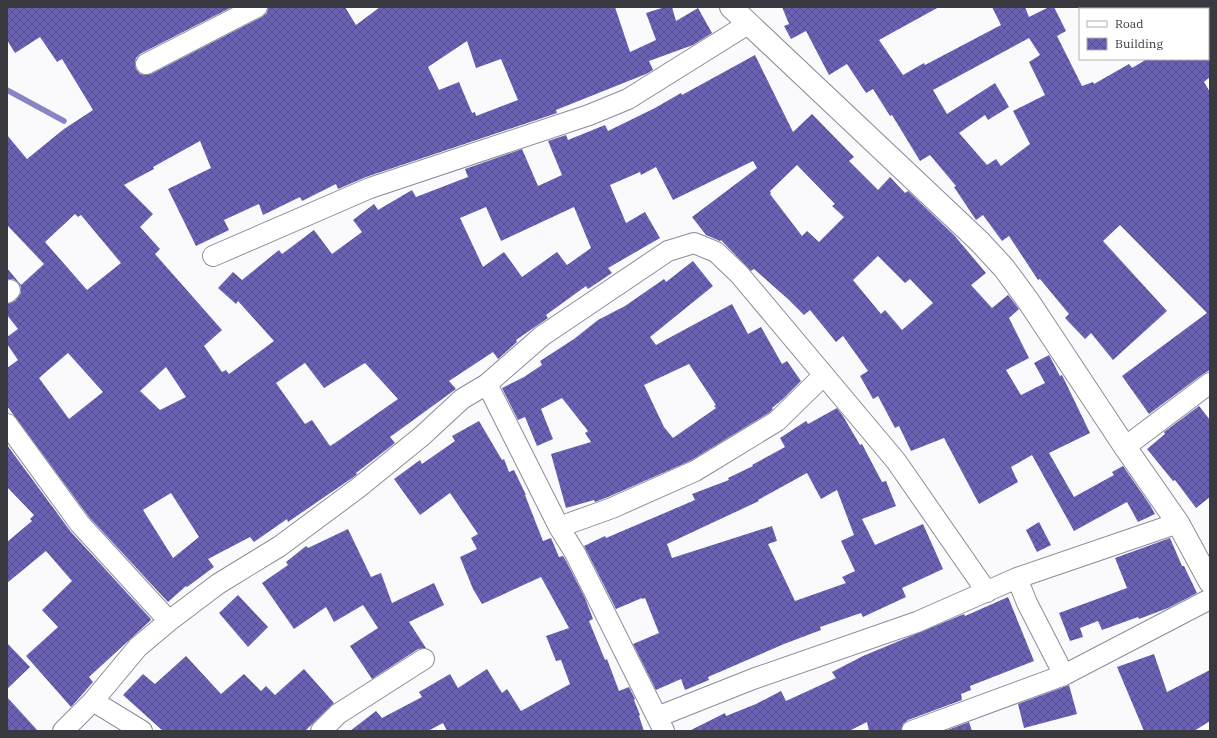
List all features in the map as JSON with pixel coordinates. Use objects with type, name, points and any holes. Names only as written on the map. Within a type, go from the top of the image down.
[{"type":"street","points":[[146,64],[257,7]]},
{"type":"street","points":[[730,7],[979,241],[1004,268],[1029,302],[1125,447],[1178,523],[1210,582]]},
{"type":"street","points":[[213,256],[370,188],[589,115],[628,99],[748,24]]},
{"type":"street","points":[[63,731],[93,701],[138,647],[169,621],[218,584],[280,546],[352,492],[422,436],[462,399],[487,384],[542,336],[668,251],[694,243],[716,252],[739,274],[824,375],[896,461],[987,592]]},
{"type":"street","points":[[559,527],[612,508],[695,472],[777,420],[824,375]]},
{"type":"street","points":[[1125,447],[1210,383]]},
{"type":"street","points":[[487,384],[559,527],[575,553],[660,724],[753,679],[917,622],[1017,578],[1178,523]]},
{"type":"street","points":[[7,424],[14,436],[80,524],[169,621]]},
{"type":"street","points":[[1017,578],[1026,603],[1064,675]]},
{"type":"street","points":[[912,731],[1064,675],[1210,599]]},
{"type":"street","points":[[321,731],[338,714],[424,659]]},
{"type":"street","points":[[93,701],[142,731]]},
{"type":"building","points":[[7,7],[232,7],[140,54],[136,58],[136,69],[140,74],[146,75],[151,74],[262,17],[267,13],[268,7],[345,7],[356,25],[380,7],[615,7],[630,52],[656,40],[646,13],[665,7],[672,7],[676,21],[698,8],[712,33],[693,45],[649,61],[653,70],[646,74],[556,110],[557,113],[366,177],[338,189],[336,184],[302,201],[300,197],[263,215],[259,204],[224,220],[229,230],[196,246],[168,189],[211,168],[200,141],[124,185],[153,214],[140,227],[160,249],[155,254],[222,330],[204,346],[222,372],[226,370],[229,374],[274,341],[238,301],[236,304],[218,288],[233,272],[242,280],[279,250],[282,254],[314,230],[332,254],[362,232],[353,220],[374,204],[378,210],[412,190],[416,197],[468,177],[465,169],[522,149],[538,186],[562,175],[548,141],[566,135],[568,140],[605,125],[608,131],[655,108],[681,93],[682,95],[755,55],[793,132],[812,114],[854,157],[849,161],[878,190],[890,177],[905,193],[908,191],[954,235],[986,273],[971,285],[992,308],[1008,295],[1019,309],[1009,318],[1029,358],[1006,370],[1021,395],[1045,383],[1034,363],[1049,355],[1060,376],[1062,375],[1090,433],[1049,453],[1074,497],[1114,475],[1112,472],[1123,466],[1155,514],[1138,522],[1127,502],[1074,531],[1032,455],[1011,467],[1018,482],[979,504],[944,438],[911,451],[899,426],[895,428],[878,396],[873,399],[860,376],[868,371],[843,336],[836,342],[810,310],[804,315],[754,269],[751,271],[721,240],[720,241],[706,235],[692,217],[757,168],[753,161],[673,200],[656,167],[641,175],[640,172],[610,185],[626,223],[645,212],[660,238],[608,268],[612,273],[588,289],[586,286],[546,315],[548,318],[516,340],[517,342],[498,359],[493,352],[449,381],[456,389],[390,437],[395,443],[356,473],[357,474],[355,476],[288,522],[287,519],[254,542],[250,537],[208,559],[214,567],[187,587],[186,586],[168,602],[89,517],[7,406],[7,368],[18,360],[7,344],[7,337],[18,329],[7,315],[7,304],[15,301],[21,293],[21,287],[18,282],[13,279],[7,279],[7,268],[21,285],[44,264],[7,225],[7,135],[27,159],[64,129],[93,110],[62,59],[57,62],[40,37],[15,53],[7,40]],"holes":[[[467,41],[476,68],[501,59],[518,100],[476,116],[475,112],[472,113],[459,82],[439,90],[428,67]],[[797,165],[835,204],[832,206],[844,217],[819,242],[807,231],[802,236],[770,194],[770,191]],[[486,207],[501,241],[574,207],[591,248],[567,265],[557,252],[522,277],[504,252],[483,267],[460,218]],[[75,214],[78,217],[81,215],[121,263],[87,290],[45,242]],[[878,256],[905,283],[910,279],[933,303],[902,330],[885,310],[881,314],[853,280]],[[68,353],[103,392],[69,419],[39,378]],[[305,363],[324,388],[365,363],[398,399],[330,446],[312,420],[305,424],[276,383]],[[166,367],[186,397],[160,410],[140,391]],[[171,493],[199,537],[173,558],[143,510]]]},
{"type":"building","points":[[782,7],[939,7],[879,40],[903,75],[1001,25],[992,7],[1025,7],[1029,17],[1049,7],[1054,7],[1066,31],[1057,36],[1082,86],[1093,82],[1094,84],[1129,64],[1132,68],[1145,60],[1210,59],[1210,77],[1204,82],[1210,92],[1210,370],[1149,414],[1122,376],[1207,313],[1120,225],[1103,241],[1167,311],[1113,360],[1091,333],[1085,339],[1065,318],[1069,314],[1040,279],[1038,280],[1009,236],[1002,241],[983,215],[976,220],[954,187],[956,186],[930,155],[920,161],[892,115],[890,116],[873,89],[866,93],[847,64],[829,75],[806,31],[791,39],[784,26],[789,24]],"holes":[[[1029,38],[1040,55],[1029,62],[1045,95],[1013,111],[1030,144],[1001,166],[996,159],[987,165],[959,133],[985,115],[988,120],[1009,107],[995,83],[947,114],[933,90]]]},
{"type":"building","points":[[693,261],[713,286],[650,337],[656,345],[732,304],[748,334],[761,327],[782,364],[787,361],[801,381],[772,408],[773,409],[770,412],[690,461],[595,502],[594,500],[566,508],[551,454],[591,442],[585,433],[588,431],[562,398],[541,409],[553,439],[537,446],[525,417],[518,420],[502,388],[524,377],[542,365],[540,361],[574,339],[598,320],[625,306],[664,279],[666,282]],"holes":[[[689,364],[716,405],[714,406],[716,408],[673,438],[664,427],[644,385]]]},
{"type":"building","points":[[1199,406],[1210,420],[1210,497],[1196,508],[1175,480],[1173,481],[1147,449],[1165,434],[1164,432]]},
{"type":"building","points":[[837,408],[860,445],[862,444],[882,482],[886,481],[896,506],[862,519],[875,545],[923,524],[943,569],[902,588],[906,597],[863,617],[861,613],[820,627],[821,630],[784,644],[708,677],[709,680],[685,690],[681,679],[656,690],[633,644],[659,633],[645,598],[616,609],[584,546],[695,500],[692,494],[729,480],[728,478],[753,466],[752,465],[785,447],[780,438],[806,421],[808,424]],"holes":[[[807,473],[821,499],[837,490],[854,535],[841,541],[855,571],[842,577],[846,583],[795,601],[768,544],[777,541],[772,526],[672,558],[667,544],[759,501],[758,500]]]},
{"type":"building","points":[[479,421],[502,460],[504,459],[509,472],[514,470],[526,495],[543,541],[551,538],[559,557],[563,556],[565,559],[585,598],[593,619],[589,621],[605,660],[607,659],[619,691],[629,687],[635,699],[634,700],[644,731],[447,731],[443,723],[428,731],[350,731],[376,711],[382,718],[422,697],[419,692],[450,674],[458,688],[487,669],[502,693],[507,689],[521,711],[570,684],[561,660],[556,661],[546,636],[569,628],[541,577],[482,604],[473,589],[460,557],[477,549],[471,538],[478,534],[450,493],[420,515],[394,479],[420,460],[422,464],[455,441],[452,436]]},
{"type":"building","points":[[7,445],[71,532],[151,620],[89,677],[93,682],[71,707],[26,656],[58,627],[42,610],[72,581],[46,551],[7,583],[7,542],[32,521],[30,519],[34,515],[7,487]]},
{"type":"building","points":[[1039,522],[1051,545],[1037,552],[1026,530]]},
{"type":"building","points":[[348,529],[371,577],[381,573],[392,603],[434,583],[444,605],[409,622],[426,648],[418,649],[372,679],[350,646],[378,628],[363,605],[334,622],[326,607],[294,629],[262,583],[288,565],[286,562],[306,546],[308,548]]},
{"type":"building","points":[[1170,538],[1182,566],[1184,566],[1197,593],[1168,608],[1139,619],[1138,617],[1102,630],[1098,621],[1080,628],[1083,637],[1070,641],[1059,613],[1127,588],[1115,558]]},
{"type":"building","points":[[238,595],[268,627],[248,647],[219,613]]},
{"type":"building","points":[[1008,597],[1034,661],[970,686],[971,690],[961,694],[962,700],[908,720],[903,724],[901,731],[869,731],[867,722],[849,731],[689,731],[725,713],[726,716],[756,704],[781,691],[786,701],[836,678],[832,672],[863,656],[964,614],[965,616]]},
{"type":"building","points":[[7,643],[30,667],[7,689]]},
{"type":"building","points":[[1154,654],[1167,692],[1210,670],[1210,721],[1194,731],[1144,731],[1117,667]]},
{"type":"building","points":[[186,656],[221,694],[244,674],[261,691],[266,686],[275,695],[304,669],[334,703],[305,731],[163,731],[123,695],[143,674],[155,684]]},
{"type":"building","points":[[1069,685],[1077,714],[1024,728],[1018,704]]},
{"type":"building","points":[[7,697],[38,731],[7,731]]},
{"type":"building","points":[[969,722],[972,731],[945,731]]},
{"type":"waterway","points":[[7,90],[64,121]]}]
